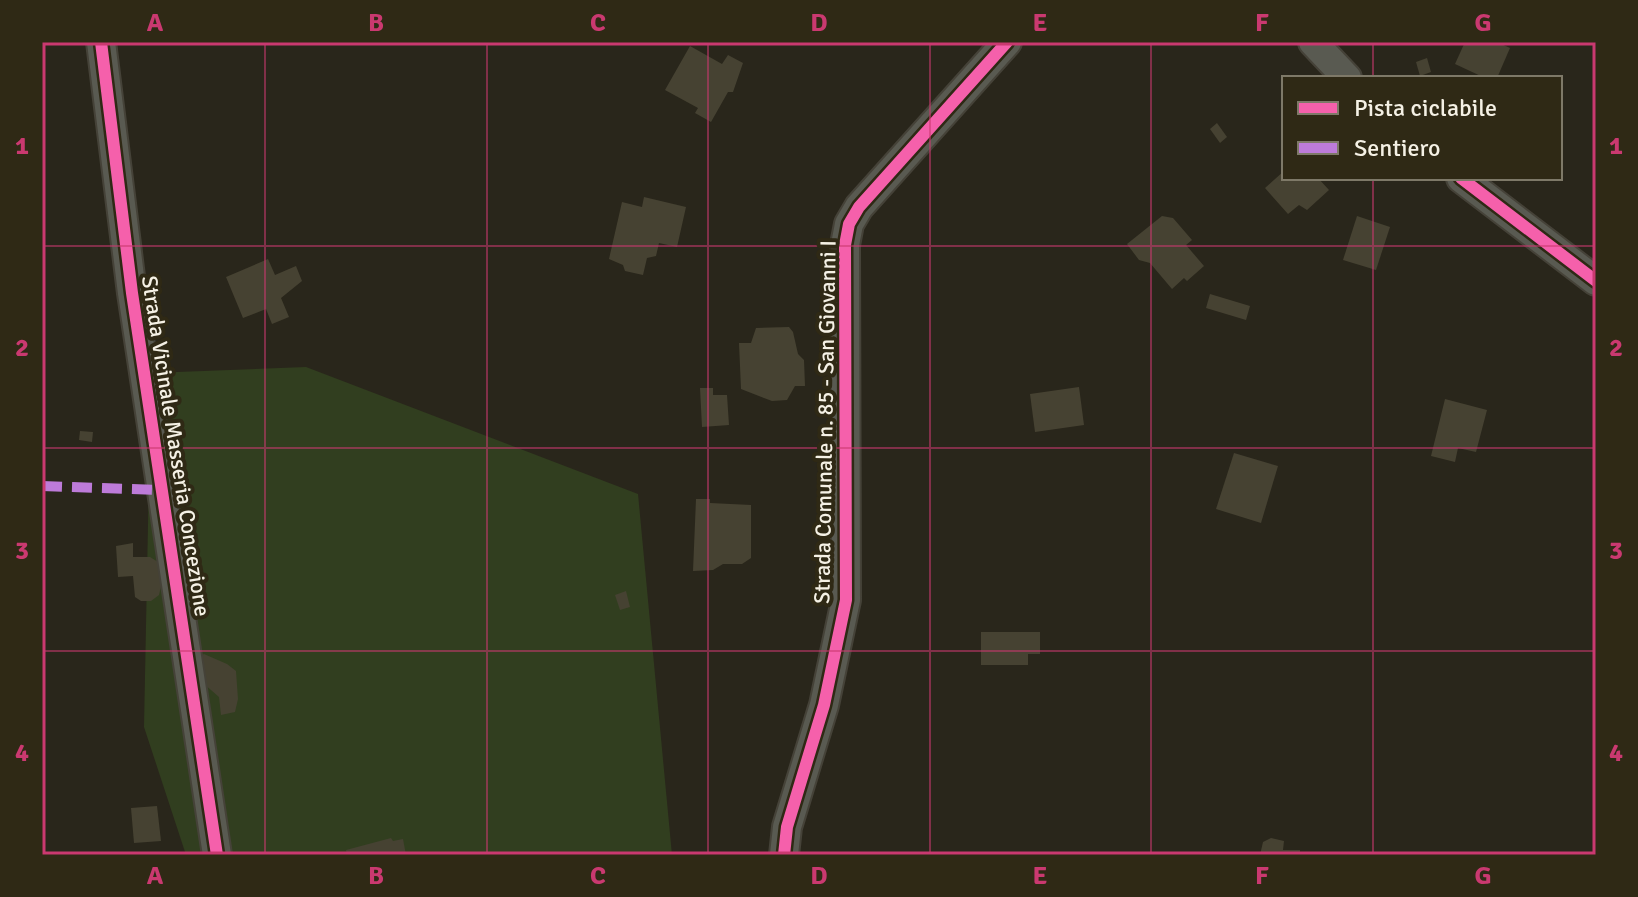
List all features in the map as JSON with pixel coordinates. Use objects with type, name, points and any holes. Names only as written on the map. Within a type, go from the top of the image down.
[{"type":"street","name":"Strada Vicinale Masseria Concezione","points":[[101,42],[132,293],[217,855]]},
{"type":"street","name":"Strada Comunale n. 85 - San Giovanni I","points":[[784,855],[787,827],[824,705],[846,600],[845,245],[849,224],[859,207],[1007,42]]},
{"type":"street","points":[[1313,42],[1345,76]]},
{"type":"street","points":[[1464,180],[1596,281]]},
{"type":"green space","points":[[306,367],[638,494],[672,855],[186,855],[144,727],[151,373]]},
{"type":"building","points":[[1465,42],[1497,42],[1510,48],[1498,76],[1481,76],[1455,64]]},
{"type":"building","points":[[690,46],[722,64],[728,55],[743,63],[733,92],[728,92],[711,122],[695,113],[698,108],[665,90]]},
{"type":"building","points":[[1427,58],[1431,72],[1420,76],[1416,62]]},
{"type":"building","points":[[1217,123],[1227,137],[1220,143],[1210,129]]},
{"type":"building","points":[[1282,173],[1282,180],[1320,180],[1329,190],[1307,210],[1299,205],[1288,214],[1265,188]]},
{"type":"building","points":[[644,197],[686,207],[677,247],[659,243],[656,256],[647,258],[643,275],[625,271],[623,265],[609,259],[622,202],[642,207]]},
{"type":"building","points":[[1162,216],[1173,218],[1192,240],[1186,245],[1204,266],[1172,289],[1150,263],[1139,260],[1127,244]]},
{"type":"building","points":[[1357,216],[1390,227],[1376,270],[1343,260]]},
{"type":"building","points":[[268,259],[275,275],[296,266],[302,281],[281,298],[289,317],[272,324],[266,309],[243,318],[226,277]]},
{"type":"building","points":[[1210,294],[1250,306],[1246,320],[1206,308]]},
{"type":"building","points":[[789,327],[798,354],[804,360],[805,386],[795,386],[787,400],[772,401],[741,389],[739,343],[751,343],[756,328]]},
{"type":"building","points":[[1079,387],[1084,425],[1035,432],[1030,394]]},
{"type":"building","points":[[700,388],[713,388],[713,395],[727,395],[729,425],[702,427]]},
{"type":"building","points":[[1445,399],[1487,410],[1476,452],[1458,448],[1455,462],[1431,456]]},
{"type":"building","points":[[80,431],[93,432],[92,442],[79,440]]},
{"type":"building","points":[[1234,453],[1278,466],[1261,523],[1216,509]]},
{"type":"building","points":[[696,499],[710,499],[710,503],[751,505],[751,558],[742,564],[723,564],[713,570],[693,571]]},
{"type":"building","points":[[133,543],[133,557],[150,557],[158,562],[162,582],[159,595],[151,601],[141,601],[135,597],[133,576],[118,577],[116,546]]},
{"type":"building","points":[[626,591],[630,607],[620,610],[615,595]]},
{"type":"building","points":[[981,632],[1040,632],[1040,654],[1028,654],[1028,665],[981,665]]},
{"type":"building","points":[[204,654],[236,671],[238,699],[235,712],[221,715],[219,697],[203,683],[199,657]]},
{"type":"building","points":[[157,806],[161,841],[134,843],[131,808]]},
{"type":"building","points":[[391,838],[393,841],[403,839],[406,855],[347,855],[346,850]]},
{"type":"building","points":[[1271,838],[1284,841],[1283,850],[1300,850],[1300,855],[1260,855],[1263,842]]},
{"type":"marked path","points":[[42,486],[162,490]]},
{"type":"cycle path","points":[[101,42],[132,293],[217,855]]},
{"type":"cycle path","points":[[784,855],[787,827],[824,705],[846,600],[845,245],[849,224],[859,207],[1007,42]]},
{"type":"cycle path","points":[[1464,180],[1596,281]]}]
